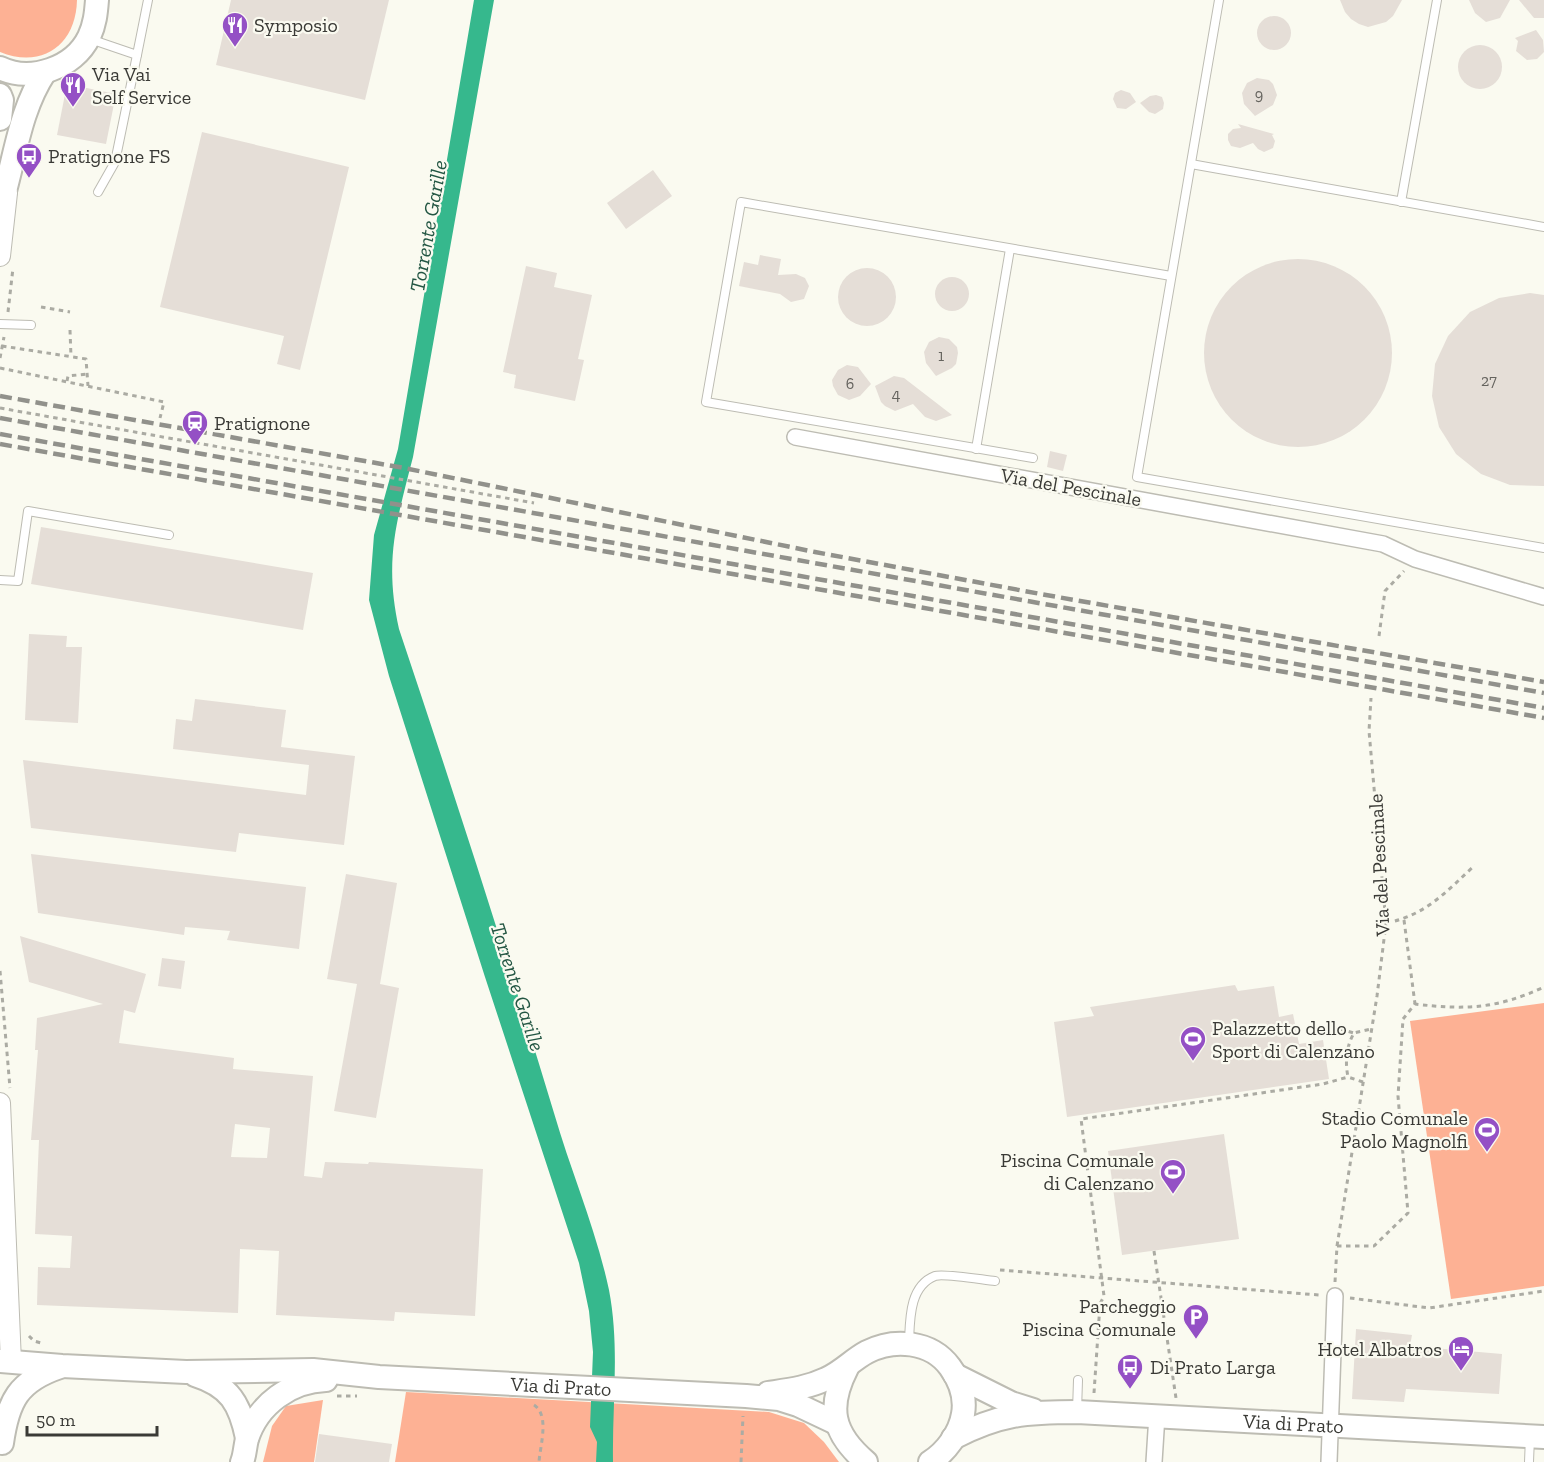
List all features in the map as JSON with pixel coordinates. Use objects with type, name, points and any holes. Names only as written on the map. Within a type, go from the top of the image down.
[{"type":"main road","points":[[0,68],[24,74],[45,72],[62,65],[77,54],[88,39],[96,19],[97,0]]},
{"type":"main road","points":[[0,208],[19,132],[31,96],[45,72]]},
{"type":"main road","points":[[0,95],[0,119]]},
{"type":"main road","name":"Via di Prato","points":[[744,1406],[811,1385],[847,1368],[876,1347],[898,1343],[922,1347],[936,1354],[948,1364],[956,1375],[963,1392],[964,1402],[960,1426],[943,1452]]},
{"type":"main road","name":"Via di Prato","points":[[5,1361],[186,1372],[314,1370],[533,1395],[661,1392],[744,1406],[779,1399],[798,1405],[836,1423]]},
{"type":"main road","name":"Via di Prato","points":[[4,1448],[10,1405],[20,1391],[34,1378],[62,1366]]},
{"type":"main road","points":[[847,1368],[838,1386],[836,1423],[844,1439],[866,1462]]},
{"type":"main road","name":"Via di Prato","points":[[186,1372],[221,1386],[235,1401],[243,1417],[245,1455]]},
{"type":"main road","name":"Via di Prato","points":[[956,1375],[1011,1403],[1042,1412]]},
{"type":"main road","name":"Via di Prato","points":[[245,1455],[261,1411],[283,1392],[302,1383],[317,1380],[379,1377]]},
{"type":"main road","name":"Via di Prato","points":[[943,1452],[970,1428],[1002,1417],[1042,1412],[1157,1415],[1537,1436]]},
{"type":"street","points":[[7,187],[7,258]]},
{"type":"street","name":"Via del Pescinale","points":[[795,437],[1383,544],[1415,559],[1544,597]]},
{"type":"street","points":[[5,1098],[5,1361]]},
{"type":"street","points":[[1329,1462],[1335,1296]]},
{"type":"street","points":[[1154,1462],[1157,1415]]},
{"type":"lane","points":[[98,192],[115,162],[148,0]]},
{"type":"lane","points":[[1219,0],[1137,477],[1544,548]]},
{"type":"lane","points":[[1401,202],[1437,0]]},
{"type":"lane","points":[[88,39],[137,55]]},
{"type":"lane","points":[[1191,164],[1544,227]]},
{"type":"lane","points":[[1034,458],[706,402],[741,202],[1171,276]]},
{"type":"lane","points":[[976,449],[1010,249]]},
{"type":"lane","points":[[3,324],[31,325]]},
{"type":"lane","points":[[0,580],[18,581],[28,511],[169,535]]},
{"type":"lane","points":[[909,1344],[910,1308],[923,1283],[936,1275],[996,1281]]},
{"type":"lane","points":[[1077,1412],[1078,1380]]},
{"type":"lane","points":[[1529,1462],[1537,1436]]},
{"type":"path","points":[[0,358],[7,258]]},
{"type":"path","points":[[41,308],[70,312]]},
{"type":"path","points":[[70,330],[71,357]]},
{"type":"path","points":[[2,346],[86,359],[88,386]]},
{"type":"path","points":[[0,368],[164,402],[160,418]]},
{"type":"path","points":[[67,382],[68,376],[87,374]]},
{"type":"path","points":[[0,408],[534,503]]},
{"type":"path","points":[[127,431],[147,434]]},
{"type":"path","points":[[167,438],[187,441]]},
{"type":"path","points":[[1379,636],[1385,591],[1415,559]]},
{"type":"path","name":"Via del Pescinale","points":[[1335,1296],[1337,1246],[1372,1029],[1386,923],[1370,731],[1371,698]]},
{"type":"path","points":[[1386,923],[1404,920],[1431,906],[1475,865]]},
{"type":"path","points":[[1337,1246],[1374,1246],[1408,1214],[1398,1096],[1403,1019],[1415,1004],[1404,920]]},
{"type":"path","points":[[0,971],[5,1098]]},
{"type":"path","points":[[1415,1004],[1452,1008],[1487,1006],[1520,999],[1544,987]]},
{"type":"path","points":[[1340,1029],[1354,1034],[1372,1029]]},
{"type":"path","points":[[1348,1077],[1345,1064],[1350,1040],[1354,1034]]},
{"type":"path","points":[[1094,1393],[1100,1304],[1104,1296],[1081,1119],[1323,1084],[1348,1077],[1363,1082]]},
{"type":"path","points":[[1154,1251],[1177,1399]]},
{"type":"path","points":[[991,1269],[1335,1296],[1429,1308],[1544,1291]]},
{"type":"path","points":[[26,1330],[29,1337],[42,1344]]},
{"type":"path","points":[[533,1395],[543,1416],[539,1462]]},
{"type":"path","points":[[331,1396],[361,1396]]},
{"type":"path","points":[[741,1462],[744,1406]]},
{"type":"shaded area","points":[[0,0],[77,0],[75,16],[63,41],[43,55],[30,57],[0,52]]},
{"type":"shaded area","points":[[474,0],[494,0],[413,457],[397,522],[392,583],[399,629],[604,1267],[614,1333],[613,1462],[596,1462],[597,1442],[590,1427],[593,1352],[589,1311],[579,1263],[389,676],[369,600],[374,535],[398,449]]},
{"type":"shaded area","name":"Stadio Comunale Paolo Magnolfi","points":[[1544,1003],[1544,1286],[1451,1299],[1410,1021]]},
{"type":"shaded area","points":[[406,1392],[769,1412],[804,1423],[824,1442],[839,1462],[395,1462]]},
{"type":"shaded area","points":[[323,1400],[314,1462],[263,1462],[272,1426],[286,1406]]},
{"type":"building","points":[[231,0],[389,0],[365,100],[216,65]]},
{"type":"building","points":[[1340,0],[1402,0],[1393,16],[1386,22],[1368,27],[1351,19]]},
{"type":"building","points":[[1469,0],[1510,0],[1500,18],[1486,22],[1475,13]]},
{"type":"building","points":[[1519,0],[1544,0],[1544,18],[1534,18]]},
{"type":"building","points":[[1274,16],[1286,21],[1291,33],[1286,45],[1274,50],[1262,45],[1257,33],[1262,21]]},
{"type":"building","points":[[1536,30],[1543,40],[1544,52],[1537,59],[1527,60],[1516,51],[1518,41],[1515,38]]},
{"type":"building","points":[[1480,45],[1496,51],[1502,67],[1496,83],[1480,89],[1464,83],[1458,67],[1464,51]]},
{"type":"building","points":[[1257,78],[1269,80],[1277,95],[1273,105],[1255,116],[1244,104],[1242,93],[1247,83]]},
{"type":"building","points":[[67,84],[116,94],[106,144],[57,135]]},
{"type":"building","points":[[1121,90],[1130,93],[1136,102],[1126,109],[1117,108],[1113,99],[1115,93]]},
{"type":"building","points":[[1156,95],[1162,97],[1164,103],[1163,109],[1155,114],[1149,112],[1140,103]]},
{"type":"building","points":[[1238,124],[1274,134],[1272,135],[1275,141],[1273,148],[1264,152],[1253,143],[1240,148],[1231,146],[1228,134],[1233,129],[1241,128]]},
{"type":"building","points":[[202,132],[349,167],[300,370],[277,364],[284,336],[160,307]]},
{"type":"building","points":[[653,170],[672,196],[626,229],[607,203]]},
{"type":"building","points":[[760,255],[781,259],[778,275],[796,274],[805,278],[809,286],[804,299],[791,302],[780,294],[739,286],[744,262],[758,265]]},
{"type":"building","points":[[1298,259],[1334,266],[1358,280],[1371,293],[1385,317],[1392,353],[1385,389],[1371,413],[1358,426],[1334,440],[1298,447],[1262,440],[1238,426],[1225,413],[1211,389],[1204,353],[1211,317],[1225,293],[1238,280],[1262,266]]},
{"type":"building","points":[[526,266],[557,273],[554,287],[592,295],[578,359],[584,360],[575,401],[514,388],[516,375],[503,372]]},
{"type":"building","points":[[867,268],[878,270],[891,281],[896,297],[894,308],[883,321],[867,326],[856,324],[843,313],[838,297],[840,286],[851,273]]},
{"type":"building","points":[[952,277],[964,282],[969,294],[964,306],[952,311],[940,306],[935,294],[940,282]]},
{"type":"building","points":[[1530,293],[1544,295],[1544,486],[1510,485],[1481,474],[1456,454],[1439,427],[1432,396],[1435,364],[1448,336],[1470,312],[1499,298]]},
{"type":"building","points":[[939,337],[949,339],[957,347],[958,353],[956,364],[936,376],[926,363],[924,352],[929,342]]},
{"type":"building","points":[[847,365],[858,367],[871,384],[860,396],[849,400],[838,395],[832,380],[838,370]]},
{"type":"building","points":[[894,376],[904,378],[952,415],[936,421],[925,417],[913,404],[895,411],[885,406],[875,386]]},
{"type":"building","points":[[1050,451],[1067,455],[1063,471],[1047,467]]},
{"type":"building","points":[[41,527],[313,573],[303,630],[31,584]]},
{"type":"building","points":[[29,634],[67,636],[66,647],[82,647],[78,723],[25,720]]},
{"type":"building","points":[[195,699],[286,710],[281,747],[355,756],[344,845],[239,833],[236,852],[31,828],[23,760],[306,795],[309,765],[173,749],[176,719],[192,721]]},
{"type":"building","points":[[31,854],[306,887],[299,949],[227,940],[230,931],[185,927],[184,935],[38,913]]},
{"type":"building","points":[[346,874],[397,883],[380,984],[399,988],[376,1118],[334,1111],[357,984],[327,979]]},
{"type":"building","points":[[20,936],[146,974],[135,1013],[124,1010],[119,1043],[234,1058],[233,1069],[313,1076],[304,1176],[322,1178],[325,1162],[368,1164],[369,1162],[483,1169],[475,1316],[395,1312],[394,1321],[276,1315],[279,1251],[240,1249],[238,1313],[37,1305],[38,1267],[70,1268],[72,1236],[35,1234],[39,1140],[31,1140],[38,1050],[35,1050],[37,1018],[103,1004],[29,982]],"holes":[[[235,1124],[270,1128],[267,1158],[231,1157]]]},
{"type":"building","points":[[162,958],[185,961],[181,989],[158,986]]},
{"type":"building","name":"Palazzetto dello Sport di Calenzano","points":[[1235,985],[1238,991],[1274,986],[1279,1017],[1293,1014],[1299,1044],[1323,1040],[1329,1079],[1067,1117],[1054,1022],[1094,1016],[1090,1007]]},
{"type":"building","name":"Piscina Comunale di Calenzano","points":[[1224,1134],[1239,1239],[1122,1255],[1108,1151]]},
{"type":"building","points":[[1356,1329],[1412,1335],[1410,1346],[1502,1354],[1499,1394],[1406,1389],[1404,1402],[1352,1399]]},
{"type":"building","points":[[319,1434],[392,1444],[389,1462],[315,1462]]},
{"type":"railway","points":[[0,396],[404,468],[815,552],[1046,595],[1544,682]]},
{"type":"railway","points":[[0,418],[1544,693]]},
{"type":"railway","points":[[0,434],[1544,708]]},
{"type":"railway","points":[[0,444],[1544,718]]},
{"type":"place","name":"Symposio","points":[[235,48]]},
{"type":"place","name":"Via Vai Self Service","points":[[73,108]]},
{"type":"place","name":"Pratignone FS","points":[[29,179]]},
{"type":"place","name":"Pratignone","points":[[195,446]]},
{"type":"place","name":"Palazzetto dello Sport di Calenzano","points":[[1193,1062]]},
{"type":"place","name":"Stadio Comunale Paolo Magnolfi","points":[[1487,1153]]},
{"type":"place","name":"Piscina Comunale di Calenzano","points":[[1173,1195]]},
{"type":"place","name":"Parcheggio Piscina Comunale","points":[[1196,1340]]},
{"type":"place","name":"Hotel Albatros","points":[[1461,1372]]},
{"type":"place","name":"Di Prato Larga","points":[[1130,1390]]},
{"type":"water label","name":"Torrente Garille","points":[[428,226]]},
{"type":"water label","name":"Torrente Garille","points":[[518,987]]}]
